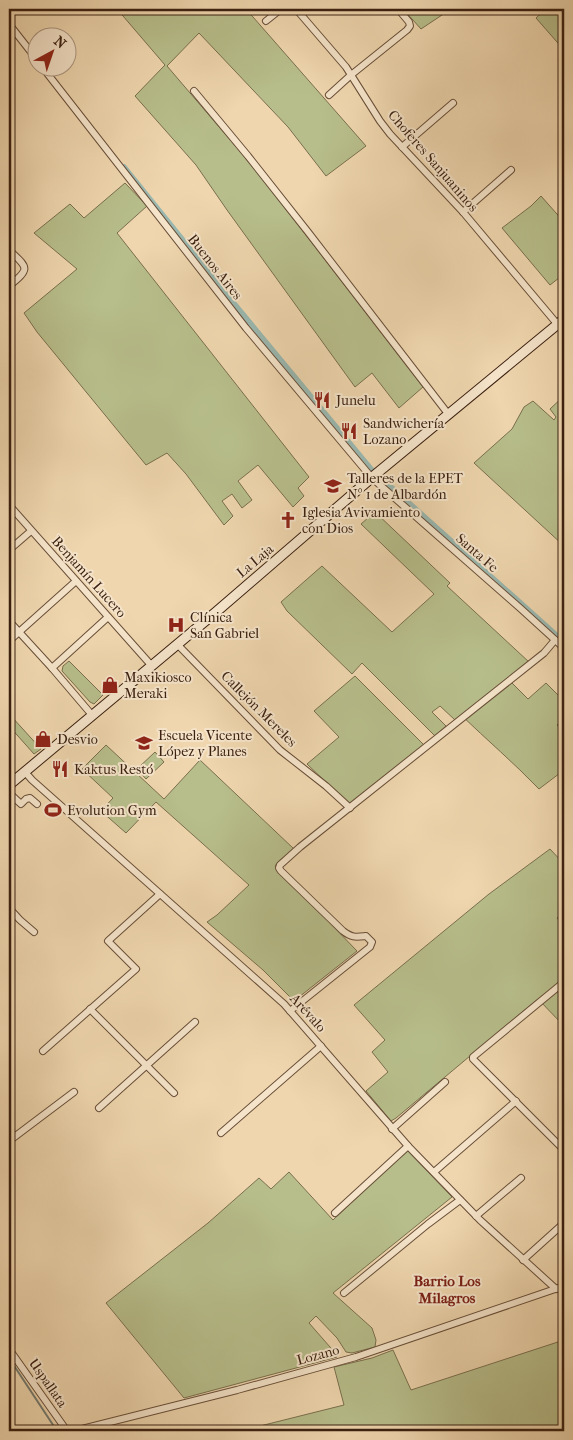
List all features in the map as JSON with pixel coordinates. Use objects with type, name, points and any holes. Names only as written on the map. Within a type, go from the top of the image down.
[{"type":"main road","name":"La Laja","points":[[9,785],[375,475],[562,322]]},
{"type":"street","points":[[266,22],[281,9]]},
{"type":"street","name":"Choferes Sanjuaninos","points":[[296,9],[346,66],[380,121],[402,147],[562,322]]},
{"type":"street","points":[[329,95],[407,30],[410,26],[409,22],[398,9]]},
{"type":"street","points":[[9,24],[28,48]]},
{"type":"street","name":"Buenos Aires","points":[[51,78],[246,328],[375,475]]},
{"type":"street","points":[[194,91],[302,224],[449,415]]},
{"type":"street","points":[[402,147],[453,103]]},
{"type":"street","points":[[463,212],[511,170]]},
{"type":"street","points":[[9,250],[24,266],[22,275],[9,286]]},
{"type":"street","name":"Santa Fe","points":[[375,475],[564,648]]},
{"type":"street","name":"Benjamín Lucero","points":[[9,505],[151,665]]},
{"type":"street","points":[[9,550],[31,531]]},
{"type":"street","points":[[9,641],[76,581]]},
{"type":"street","points":[[52,668],[108,617]]},
{"type":"street","points":[[9,621],[92,715]]},
{"type":"street","points":[[290,1011],[370,947],[372,942],[366,936],[355,938],[349,936],[279,868],[280,864],[544,653],[555,640]]},
{"type":"street","name":"Callejón Mereles","points":[[176,644],[280,750],[326,786],[350,808]]},
{"type":"street","name":"Arévalo","points":[[25,772],[290,1011],[408,1146],[476,1216],[556,1289]]},
{"type":"street","points":[[9,793],[21,804],[30,798],[37,804]]},
{"type":"street","points":[[43,1051],[136,968],[108,941],[160,894]]},
{"type":"street","points":[[9,908],[34,932]]},
{"type":"street","points":[[564,982],[473,1057],[564,1150]]},
{"type":"street","points":[[90,1009],[174,1093]]},
{"type":"street","points":[[99,1108],[195,1022]]},
{"type":"street","points":[[221,1133],[321,1046]]},
{"type":"street","points":[[392,1129],[444,1082]]},
{"type":"street","points":[[9,1141],[74,1092]]},
{"type":"street","points":[[434,1172],[516,1101]]},
{"type":"street","points":[[335,1213],[408,1146]]},
{"type":"street","points":[[476,1216],[521,1178]]},
{"type":"street","points":[[344,1293],[460,1200]]},
{"type":"street","points":[[523,1260],[564,1223]]},
{"type":"street","name":"Lozano","points":[[74,1431],[237,1390],[356,1357],[564,1286]]},
{"type":"street","name":"Uspallata","points":[[9,1348],[67,1431]]},
{"type":"green space","points":[[117,9],[246,9],[366,146],[326,176],[288,127],[199,33],[167,66],[255,169],[423,387],[399,408],[372,373],[355,387],[196,165],[135,96],[165,65]]},
{"type":"green space","points":[[403,9],[451,9],[421,29]]},
{"type":"green space","points":[[546,9],[564,9],[564,50],[536,18]]},
{"type":"green space","points":[[125,183],[147,206],[117,233],[309,477],[298,488],[304,496],[293,507],[258,465],[238,481],[252,500],[242,508],[232,494],[222,501],[233,516],[224,525],[186,474],[167,453],[146,465],[37,332],[24,313],[77,269],[34,233],[70,204],[84,218]]},
{"type":"green space","points":[[541,196],[564,222],[564,274],[550,285],[502,228]]},
{"type":"green space","points":[[564,396],[564,546],[474,463],[512,429],[524,407],[533,401],[554,420],[556,417],[550,409]]},
{"type":"green space","points":[[375,512],[450,583],[447,586],[529,662],[508,679],[528,699],[546,683],[564,701],[564,718],[557,725],[564,733],[564,770],[539,789],[461,715],[455,720],[440,706],[432,712],[446,726],[435,736],[362,663],[352,674],[287,611],[281,602],[322,566],[392,632],[434,594],[361,524]]},
{"type":"green space","points":[[69,661],[103,695],[94,704],[62,671],[63,666]]},
{"type":"green space","points":[[355,676],[424,745],[350,805],[307,764],[339,737],[314,711]]},
{"type":"green space","points":[[11,716],[41,749],[34,754],[9,726]]},
{"type":"green space","points":[[106,745],[164,799],[200,760],[294,849],[275,866],[357,951],[294,1001],[263,970],[207,922],[249,885],[156,802],[126,833],[101,811],[113,798],[82,769]]},
{"type":"green space","points":[[155,752],[164,762],[146,779],[137,769]]},
{"type":"green space","points":[[550,849],[564,864],[564,911],[557,918],[564,927],[564,977],[560,981],[564,988],[564,1026],[538,999],[391,1121],[366,1091],[388,1072],[372,1052],[385,1040],[354,1005],[489,894]]},
{"type":"green space","points":[[407,1150],[452,1197],[333,1293],[372,1328],[376,1340],[375,1347],[352,1353],[346,1352],[337,1338],[316,1316],[309,1323],[337,1357],[184,1398],[106,1303],[208,1223],[259,1178],[271,1189],[289,1172],[333,1220]]},
{"type":"green space","points":[[564,1340],[564,1431],[240,1431],[344,1405],[334,1367],[372,1358],[393,1350],[411,1390]]},
{"type":"waterway","points":[[124,167],[371,469],[564,642]]},
{"type":"waterway","points":[[9,1358],[57,1431]]},
{"type":"place","name":"Junelu","points":[[322,400]]},
{"type":"place","name":"Sandwichería Lozano","points":[[349,431]]},
{"type":"place","name":"Talleres de la EPET Nº 1 de Albardón","points":[[333,486]]},
{"type":"place","name":"Iglesia Avivamiento con Dios","points":[[288,520]]},
{"type":"place","name":"Clínica San Gabriel","points":[[176,625]]},
{"type":"place","name":"Maxikiosco Meraki","points":[[110,685]]},
{"type":"place","name":"Desvio","points":[[43,739]]},
{"type":"place","name":"Escuela Vicente López y Planes","points":[[144,743]]},
{"type":"place","name":"Kaktus Restó","points":[[60,769]]},
{"type":"place","name":"Evolution Gym","points":[[53,810]]},
{"type":"district","name":"Barrio Los Milagros","points":[[447,1290]]}]
